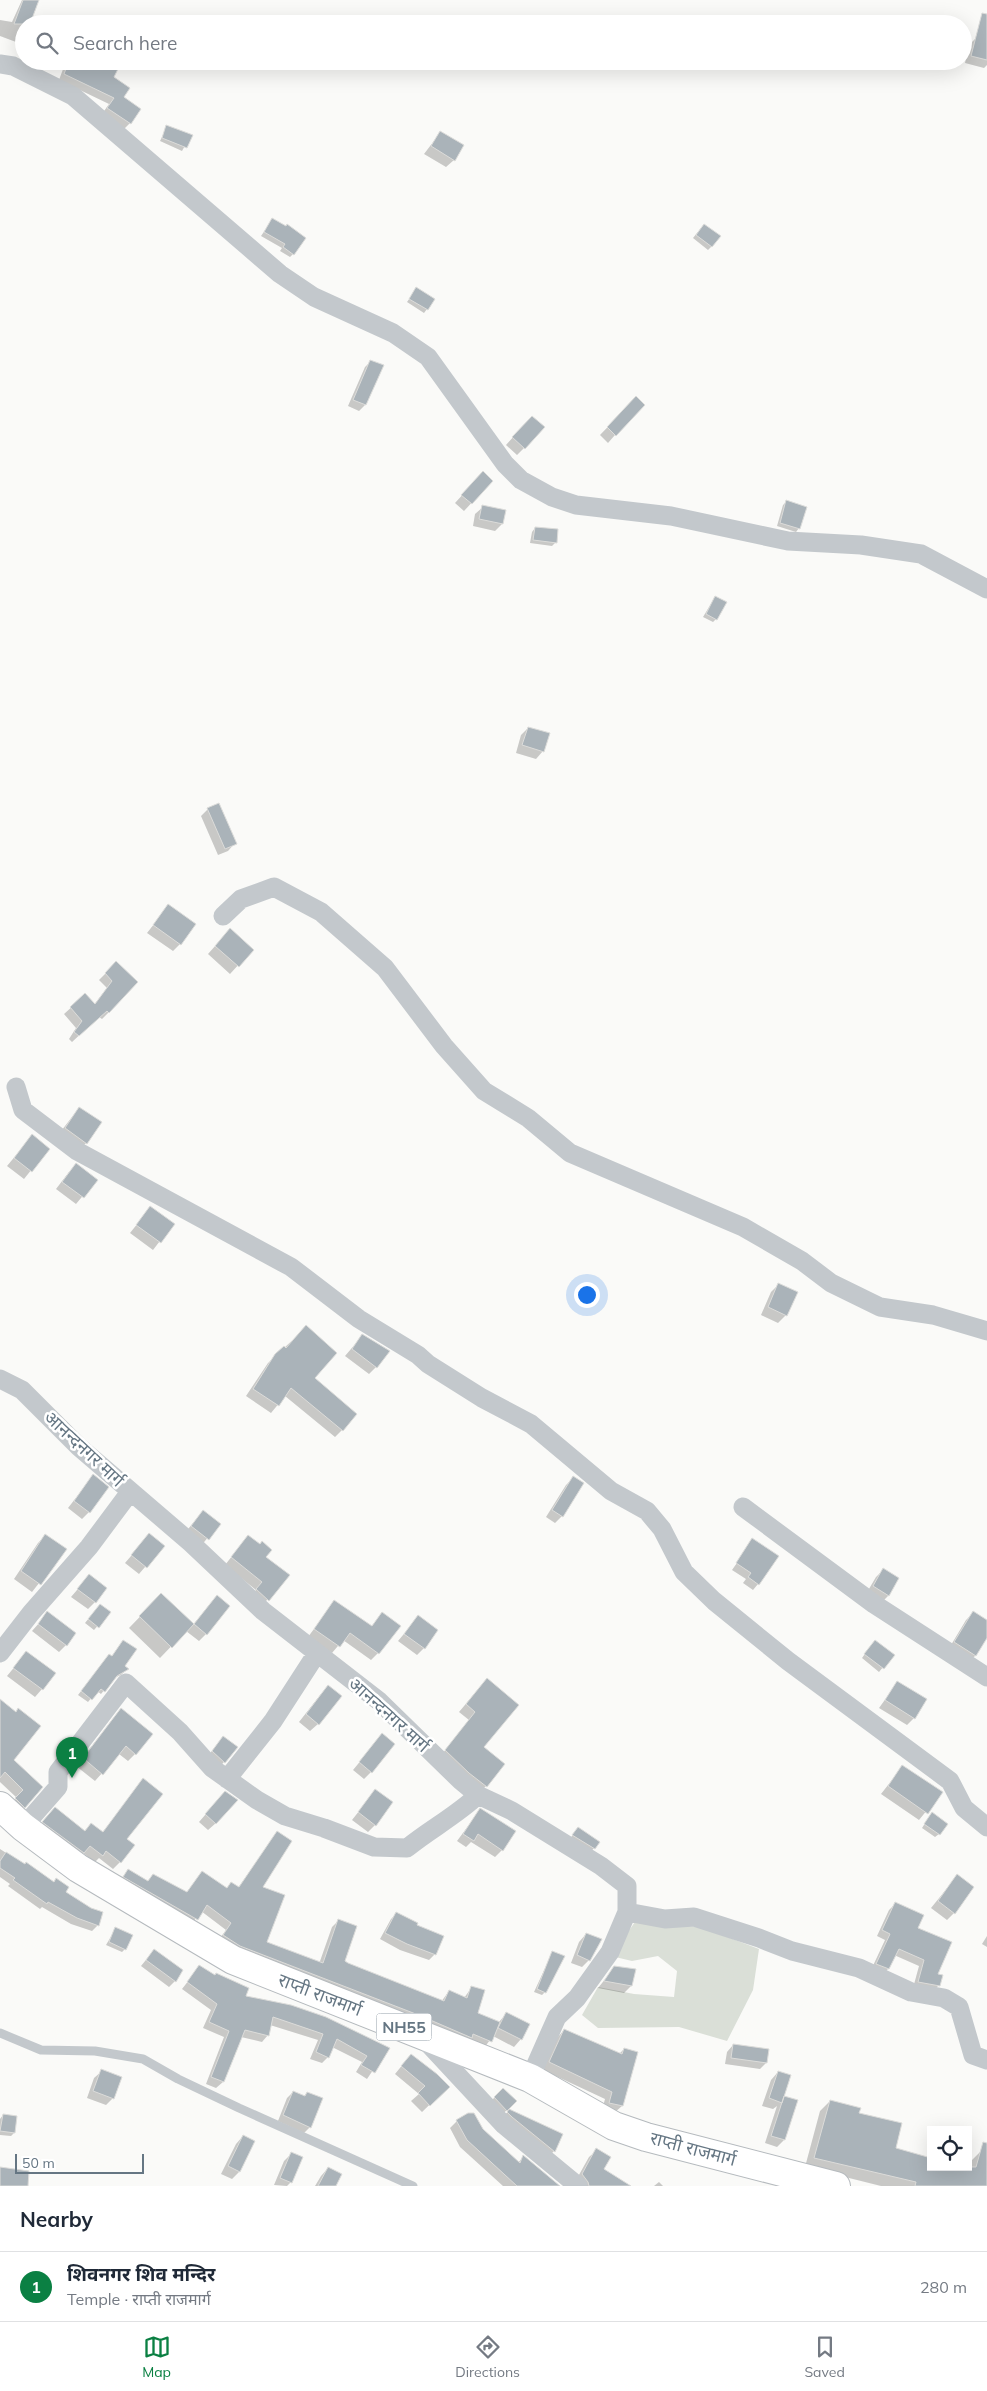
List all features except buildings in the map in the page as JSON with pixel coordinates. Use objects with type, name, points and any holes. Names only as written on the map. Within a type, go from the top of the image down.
[{"type":"main road","name":"राप्ती राजमार्ग","points":[[0,1806],[23,1827],[78,1868],[233,1960],[283,1982],[419,2033],[530,2078],[614,2126],[646,2137],[836,2186]]},
{"type":"street","points":[[0,64],[15,67]]},
{"type":"street","points":[[21,70],[73,96],[280,274],[314,297],[393,333],[428,357],[505,464],[521,480],[552,497],[576,505],[670,516],[788,541],[861,545],[921,554],[987,589]]},
{"type":"street","points":[[223,916],[242,899],[274,887],[322,912],[385,968],[444,1046],[484,1091],[528,1118],[570,1153],[743,1227],[802,1261],[831,1283],[880,1307],[933,1315],[987,1331]]},
{"type":"street","points":[[16,1087],[23,1110],[77,1151],[291,1268],[359,1319],[418,1355],[428,1364],[482,1398],[531,1424],[612,1491],[647,1511],[662,1528],[684,1572],[714,1601],[788,1661],[950,1781],[964,1808],[987,1828]]},
{"type":"street","name":"आनन्दनगर मार्ग","points":[[0,1379],[22,1390],[79,1447],[191,1543],[263,1611],[378,1701],[478,1795],[512,1811],[607,1871],[626,1886],[627,1912],[610,1952],[577,1998],[557,2017],[530,2078]]},
{"type":"street","points":[[0,1653],[89,1547],[130,1492]]},
{"type":"street","points":[[743,1507],[874,1604],[987,1678]]},
{"type":"street","points":[[227,1779],[273,1721],[317,1653]]},
{"type":"street","points":[[23,1827],[58,1787],[58,1772],[126,1684],[180,1732],[212,1768],[227,1779],[284,1816],[324,1828],[374,1847],[406,1848],[427,1831],[460,1812],[478,1795]]},
{"type":"street","points":[[627,1912],[664,1919],[694,1917],[792,1951],[859,1968],[911,1992],[944,1998],[959,2007],[973,2055],[987,2060]]},
{"type":"street","points":[[419,2033],[504,2125],[578,2186]]},
{"type":"lane","points":[[0,2033],[41,2050],[95,2051],[143,2059],[187,2083],[413,2186]]},
{"type":"shaded area","points":[[635,1922],[701,1927],[759,1949],[753,1990],[727,2041],[679,2027],[598,2028],[582,2015],[598,1987],[634,1994],[674,1997],[677,1971],[658,1956],[632,1961],[611,1956]]},
{"type":"place","name":"शिवनगर शिव मन्दिर","points":[[72,1778]]}]
